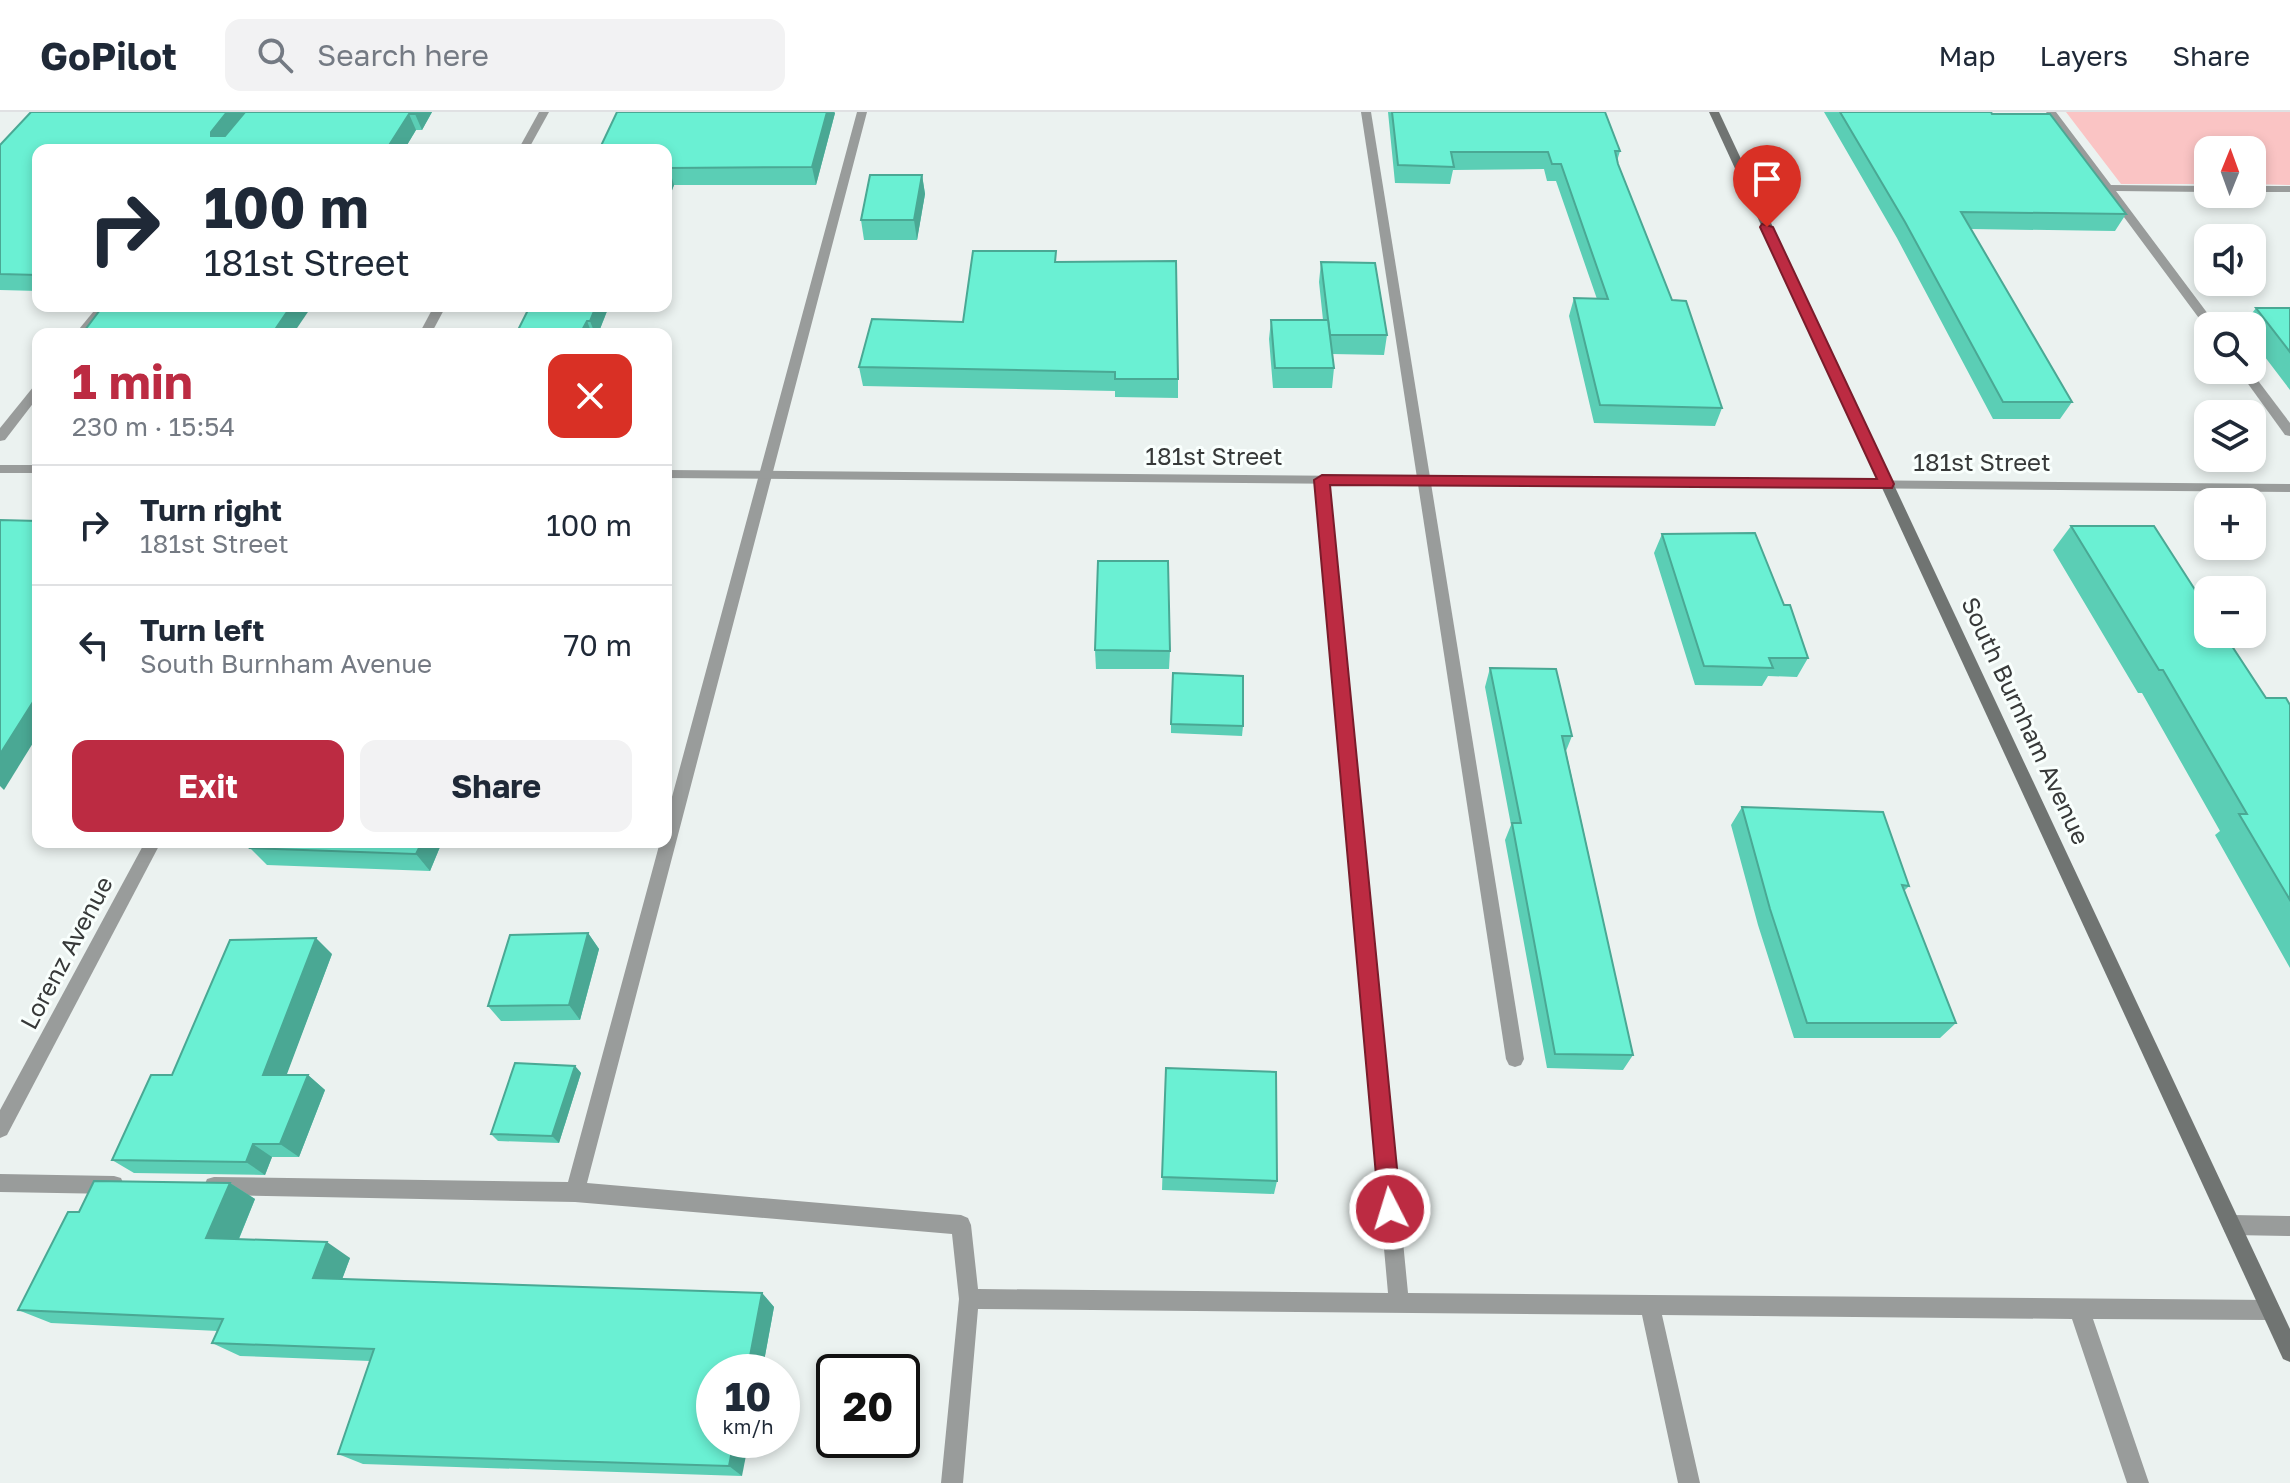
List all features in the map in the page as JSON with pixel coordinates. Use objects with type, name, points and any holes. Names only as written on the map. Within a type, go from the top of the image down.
[{"type":"main road","name":"South Burnham Avenue","points":[[1714,112],[2290,1352]]},
{"type":"street","points":[[526,144],[544,112]]},
{"type":"street","points":[[672,824],[862,112]]},
{"type":"street","points":[[1366,112],[1515,1059]]},
{"type":"street","points":[[2051,112],[2201,312]]},
{"type":"street","points":[[2109,188],[2194,189]]},
{"type":"street","points":[[2266,189],[2290,189]]},
{"type":"street","points":[[86,328],[99,312]]},
{"type":"street","points":[[2254,384],[2290,432]]},
{"type":"street","points":[[0,437],[32,397]]},
{"type":"street","points":[[0,469],[32,469]]},
{"type":"street","name":"181st Street","points":[[672,474],[2290,488]]},
{"type":"street","points":[[1322,480],[1399,1304]]},
{"type":"street","name":"Lorenz Avenue","points":[[0,1129],[150,848]]},
{"type":"street","points":[[575,1192],[666,848]]},
{"type":"street","points":[[0,1183],[128,1185]]},
{"type":"street","points":[[192,1186],[575,1192],[961,1225],[969,1299],[952,1483]]},
{"type":"street","points":[[2232,1225],[2290,1226]]},
{"type":"street","points":[[969,1299],[2270,1310]]},
{"type":"street","points":[[1650,1305],[1689,1483]]},
{"type":"street","points":[[2079,1309],[2138,1483]]},
{"type":"shaded area","points":[[2066,112],[2290,112],[2290,185],[2266,184],[2266,136],[2194,136],[2194,184],[2121,184]]},
{"type":"building","points":[[31,112],[227,112],[211,132],[211,136],[225,136],[245,112],[416,112],[409,114],[390,144],[32,144],[32,275],[0,274],[0,145]]},
{"type":"building","points":[[617,112],[827,112],[812,167],[672,168],[672,144],[602,144]]},
{"type":"building","points":[[1392,112],[1605,112],[1620,151],[1615,151],[1618,164],[1672,300],[1686,301],[1722,408],[1600,405],[1574,298],[1608,299],[1561,164],[1552,164],[1548,152],[1451,152],[1454,167],[1398,165]]},
{"type":"building","points":[[1840,112],[2050,114],[2126,214],[1961,212],[2072,402],[2003,402],[1905,222]]},
{"type":"building","points":[[870,175],[922,175],[914,220],[861,220]]},
{"type":"building","points":[[973,251],[1056,251],[1055,262],[1176,261],[1178,379],[1115,379],[1115,372],[859,367],[872,319],[963,322]]},
{"type":"building","points":[[1321,262],[1375,263],[1387,335],[1330,335]]},
{"type":"building","points":[[2256,308],[2290,308],[2290,352],[2266,321],[2266,312],[2259,312]]},
{"type":"building","points":[[98,312],[287,312],[276,328],[86,328]]},
{"type":"building","points":[[527,312],[594,312],[583,328],[519,328]]},
{"type":"building","points":[[1271,320],[1328,320],[1334,368],[1275,368]]},
{"type":"building","points":[[0,520],[32,521],[32,703],[0,754]]},
{"type":"building","points":[[2071,526],[2154,526],[2194,588],[2194,648],[2233,648],[2266,698],[2286,698],[2290,705],[2290,900],[2239,814],[2247,814],[2163,670],[2159,670]]},
{"type":"building","points":[[1755,533],[1784,605],[1790,605],[1808,658],[1769,658],[1773,668],[1704,666],[1662,534]]},
{"type":"building","points":[[1098,561],[1168,561],[1170,651],[1095,650]]},
{"type":"building","points":[[1490,668],[1556,669],[1572,736],[1562,736],[1633,1055],[1555,1054],[1512,823],[1521,823]]},
{"type":"building","points":[[1173,673],[1243,676],[1243,726],[1171,724]]},
{"type":"building","points":[[1742,807],[1883,812],[1909,886],[1902,885],[1956,1023],[1807,1023],[1770,909]]},
{"type":"building","points":[[250,848],[419,848],[416,854]]},
{"type":"building","points":[[588,933],[569,1005],[488,1006],[510,935]]},
{"type":"building","points":[[316,938],[263,1075],[308,1075],[280,1144],[253,1144],[246,1162],[112,1160],[151,1075],[172,1075],[230,940]]},
{"type":"building","points":[[515,1063],[575,1066],[552,1136],[491,1134]]},
{"type":"building","points":[[1166,1068],[1276,1072],[1277,1181],[1162,1177]]},
{"type":"building","points":[[94,1181],[230,1183],[206,1238],[327,1242],[313,1278],[762,1293],[750,1354],[696,1354],[696,1458],[731,1458],[729,1466],[338,1454],[374,1349],[212,1343],[223,1319],[18,1310],[68,1212],[79,1212]]},
{"type":"route","points":[[1390,1209],[1322,480],[1887,484],[1767,227]]}]
